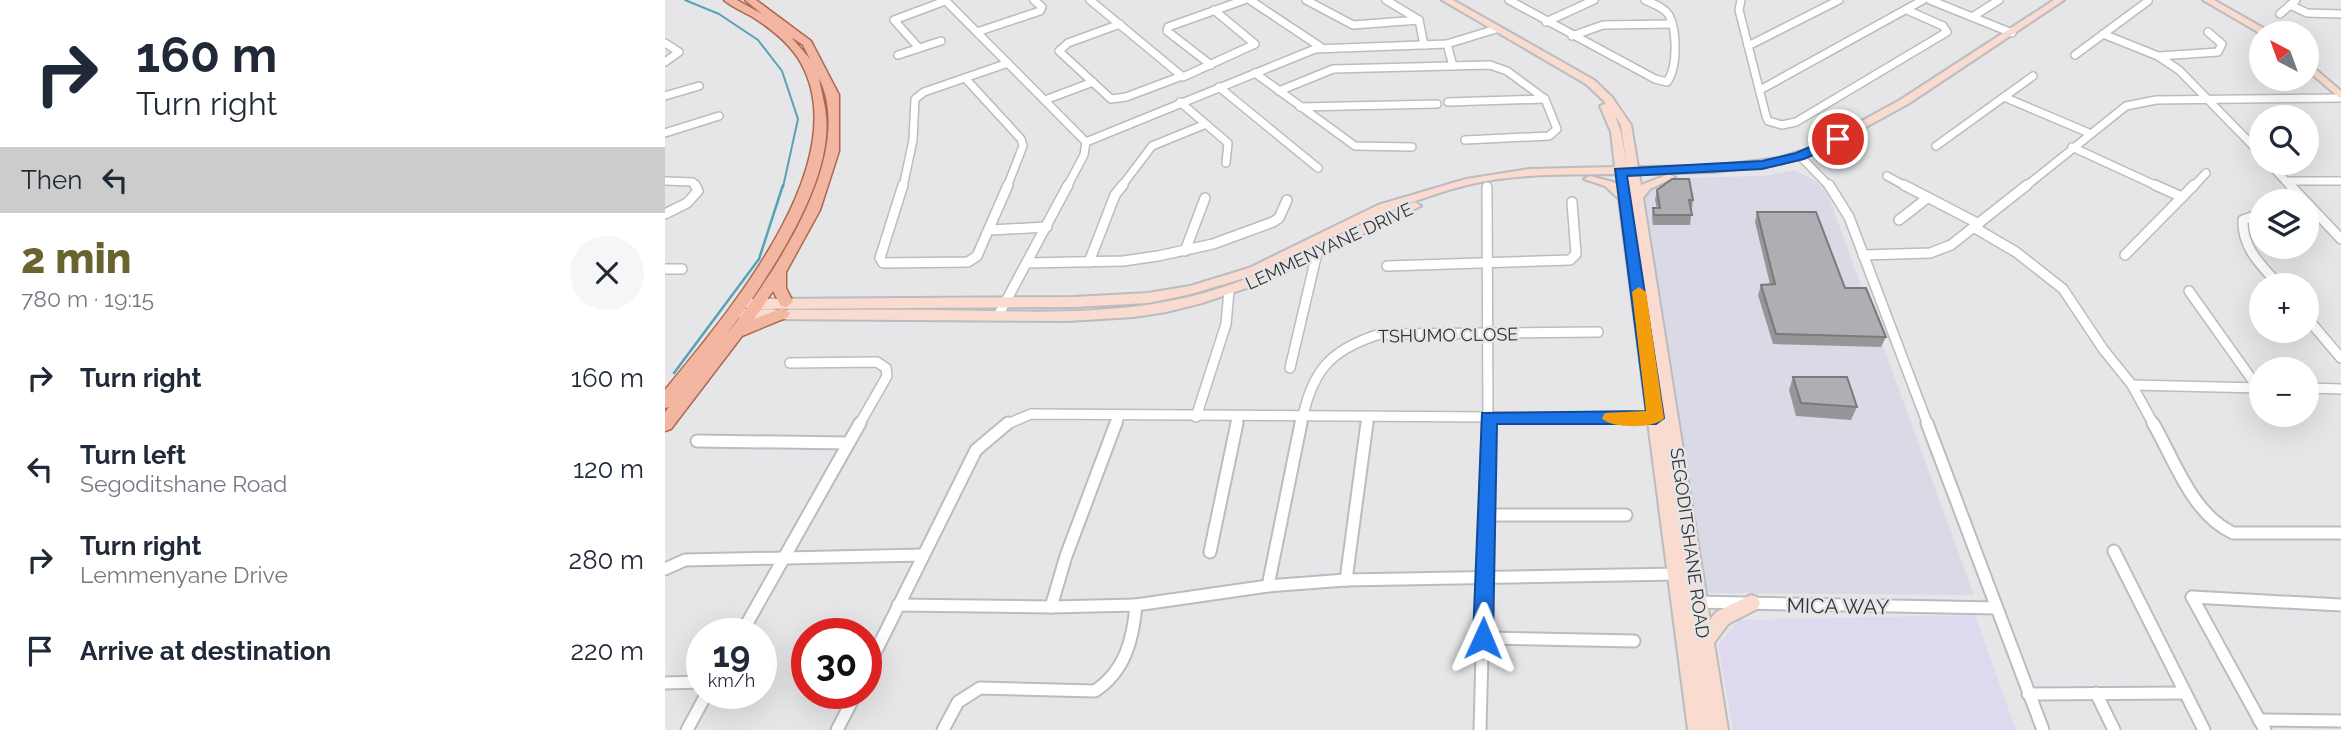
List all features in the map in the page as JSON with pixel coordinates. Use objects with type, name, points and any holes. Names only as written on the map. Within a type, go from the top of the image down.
[{"type":"main road","points":[[665,424],[734,335],[783,239],[807,186],[817,153],[820,108],[813,76],[799,52],[760,15],[729,0]]},
{"type":"main road","points":[[665,402],[745,309],[780,274],[813,215],[825,182],[836,111],[828,73],[812,47],[779,17],[750,0]]},
{"type":"main road","name":"SEGODITSHANE ROAD","points":[[1446,0],[1586,80],[1608,110],[1626,169],[1672,418],[1697,602],[1718,730]]},
{"type":"main road","name":"LEMMENYANE DRIVE","points":[[785,308],[998,316],[1135,311],[1166,307],[1229,291],[1277,273],[1412,207],[1487,187],[1522,181],[1589,176],[1626,169],[1665,174],[1749,173],[1842,148],[1904,102],[2060,0]]},
{"type":"main road","points":[[2207,0],[2249,23]]},
{"type":"main road","points":[[2319,76],[2341,97]]},
{"type":"main road","points":[[1589,176],[1612,164],[1626,169],[1665,174]]},
{"type":"main road","name":"LEMMENYANE DRIVE","points":[[745,309],[1122,301],[1192,290],[1253,271],[1382,208],[1437,190],[1504,174],[1589,176]]},
{"type":"main road","points":[[1589,176],[1609,184],[1631,198],[1665,174]]},
{"type":"main road","name":"SEGODITSHANE ROAD","points":[[1631,198],[1656,418],[1698,730]]},
{"type":"main road","points":[[734,335],[785,308],[779,288],[780,274]]},
{"type":"main road","points":[[1704,642],[1722,618],[1751,603]]},
{"type":"street","points":[[919,48],[894,20],[945,0],[1086,142]]},
{"type":"street","points":[[977,32],[1040,11],[1042,7],[1034,0]]},
{"type":"street","points":[[1090,0],[1182,76]]},
{"type":"street","points":[[1210,65],[1167,31],[1173,25],[1244,0]]},
{"type":"street","points":[[1250,0],[1322,48]]},
{"type":"street","points":[[1306,0],[1353,25],[1419,20]]},
{"type":"street","points":[[1386,0],[1419,20],[1424,45]]},
{"type":"street","points":[[1509,0],[1654,79],[1667,82],[1673,77],[1672,24],[1667,12],[1645,0]]},
{"type":"street","points":[[1546,22],[1594,0]]},
{"type":"street","points":[[1741,0],[1739,10],[1768,121],[1782,125],[1796,122],[1947,32],[1943,26],[1907,10]]},
{"type":"street","points":[[1748,46],[1839,0]]},
{"type":"street","points":[[1760,90],[1923,0]]},
{"type":"street","points":[[1930,0],[2012,33]]},
{"type":"street","points":[[1972,17],[1994,1]]},
{"type":"street","points":[[2075,55],[2148,1]]},
{"type":"street","points":[[2280,13],[2293,3],[2307,13],[2341,14]]},
{"type":"street","points":[[1120,24],[1068,43],[1059,49],[1107,98],[1117,99],[1182,76],[1255,44],[1214,10]]},
{"type":"street","points":[[1572,36],[1603,25],[1672,24]]},
{"type":"street","points":[[1086,142],[1180,102],[1322,48],[1447,44],[1496,29]]},
{"type":"street","points":[[2158,56],[2218,52],[2222,44],[2208,32]]},
{"type":"street","points":[[2103,34],[2158,56],[2179,70],[2249,141]]},
{"type":"street","points":[[898,55],[941,41]]},
{"type":"street","points":[[665,43],[679,52],[665,62]]},
{"type":"street","points":[[1447,44],[1453,66]]},
{"type":"street","points":[[965,78],[1021,139],[1023,146],[990,230],[977,256],[968,262],[887,264],[880,258],[906,178],[916,128],[915,99],[924,92],[1008,63]]},
{"type":"street","points":[[1279,91],[1333,69],[1499,67],[1545,99],[1557,129],[1549,136],[1465,140]]},
{"type":"street","points":[[1255,73],[1355,146],[1412,147]]},
{"type":"street","points":[[1935,146],[2033,76]]},
{"type":"street","points":[[1045,100],[1093,82]]},
{"type":"street","points":[[665,96],[699,86]]},
{"type":"street","points":[[1219,87],[1318,168]]},
{"type":"street","points":[[2004,97],[2089,133]]},
{"type":"street","points":[[1863,255],[1930,253],[1951,245],[2126,106],[2156,100],[2341,97]]},
{"type":"street","points":[[1448,102],[1545,99]]},
{"type":"street","points":[[1180,102],[1228,144],[1226,163]]},
{"type":"street","points":[[1300,107],[1437,104]]},
{"type":"street","points":[[665,133],[719,116]]},
{"type":"street","points":[[1089,262],[1115,195],[1152,146],[1206,124]]},
{"type":"street","points":[[998,316],[1084,155],[1086,142]]},
{"type":"street","points":[[2072,147],[2182,197]]},
{"type":"street","points":[[1804,159],[1837,195],[1863,255],[2043,730]]},
{"type":"street","points":[[2125,255],[2206,173]]},
{"type":"street","points":[[2280,175],[2294,189]]},
{"type":"street","points":[[1887,176],[1977,226],[2053,278],[2132,385],[2204,514],[2218,526],[2233,533],[2341,533]]},
{"type":"street","points":[[665,181],[693,182],[698,191],[687,203],[665,214]]},
{"type":"street","points":[[2286,181],[2341,181]]},
{"type":"street","points":[[1480,730],[1488,418],[1487,187]]},
{"type":"street","points":[[1185,251],[1205,198]]},
{"type":"street","points":[[1899,220],[1926,199]]},
{"type":"street","points":[[1027,263],[1123,261],[1185,251],[1273,222],[1279,218],[1287,200]]},
{"type":"street","points":[[1387,266],[1572,258],[1576,254],[1572,202]]},
{"type":"street","points":[[2249,218],[2243,220],[2242,234],[2249,250]]},
{"type":"street","points":[[2319,218],[2341,239]]},
{"type":"street","points":[[990,230],[1047,227]]},
{"type":"street","points":[[1290,368],[1317,253]]},
{"type":"street","points":[[2256,259],[2269,273]]},
{"type":"street","points":[[665,269],[682,269]]},
{"type":"street","points":[[1196,416],[1226,324],[1229,291]]},
{"type":"street","points":[[2189,291],[2249,373]]},
{"type":"street","points":[[2319,331],[2341,358]]},
{"type":"street","name":"TSHUMO CLOSE","points":[[1268,586],[1307,393],[1320,366],[1355,343],[1380,334],[1598,332]]},
{"type":"street","points":[[750,618],[887,376],[885,368],[877,362],[790,363]]},
{"type":"street","points":[[2132,385],[2249,388]]},
{"type":"street","points":[[2319,388],[2341,389]]},
{"type":"street","points":[[882,638],[976,450],[991,433],[1031,414],[1672,418]]},
{"type":"street","points":[[1051,607],[1066,556],[1119,416]]},
{"type":"street","points":[[1210,552],[1238,417]]},
{"type":"street","points":[[1346,580],[1368,417]]},
{"type":"street","points":[[697,441],[848,443]]},
{"type":"street","points":[[1485,515],[1626,515]]},
{"type":"street","points":[[2114,551],[2204,730]]},
{"type":"street","points":[[665,569],[684,560],[923,555]]},
{"type":"street","points":[[898,605],[1136,605],[1268,586],[1346,580],[1677,574]]},
{"type":"street","points":[[2341,605],[2192,597],[2262,725],[2341,721]]},
{"type":"street","name":"MICA WAY","points":[[1681,602],[1996,608]]},
{"type":"street","points":[[943,730],[958,702],[980,688],[1095,691],[1107,685],[1119,672],[1133,636],[1136,605]]},
{"type":"street","points":[[1483,638],[1634,641]]},
{"type":"street","points":[[665,682],[686,682]]},
{"type":"street","points":[[2028,694],[2185,692]]},
{"type":"street","points":[[2096,693],[2114,730]]},
{"type":"street","points":[[687,730],[698,709]]},
{"type":"street","points":[[838,730],[848,709]]},
{"type":"shaded area","points":[[1795,170],[1815,181],[1827,192],[1974,595],[1703,593],[1643,190],[1654,183],[1677,178],[1764,176]]},
{"type":"shaded area","points":[[1975,615],[2016,730],[1733,730],[1718,645],[1739,620]]},
{"type":"building","points":[[1672,179],[1689,179],[1693,200],[1689,200],[1692,215],[1654,215],[1653,208],[1660,208],[1657,190]]},
{"type":"building","points":[[1757,212],[1816,212],[1845,288],[1866,288],[1886,337],[1776,334],[1761,285],[1775,284]]},
{"type":"building","points":[[1793,377],[1847,377],[1857,407],[1801,403]]},
{"type":"waterway","points":[[685,0],[719,14],[758,40],[782,71],[798,119],[783,187]]},
{"type":"waterway","points":[[674,373],[759,259],[783,185]]},
{"type":"slow traffic","points":[[1611,418],[1656,418],[1639,292]]},
{"type":"route","points":[[1483,638],[1488,418],[1656,418],[1628,212],[1620,172],[1762,165],[1800,156],[1838,139]]}]
